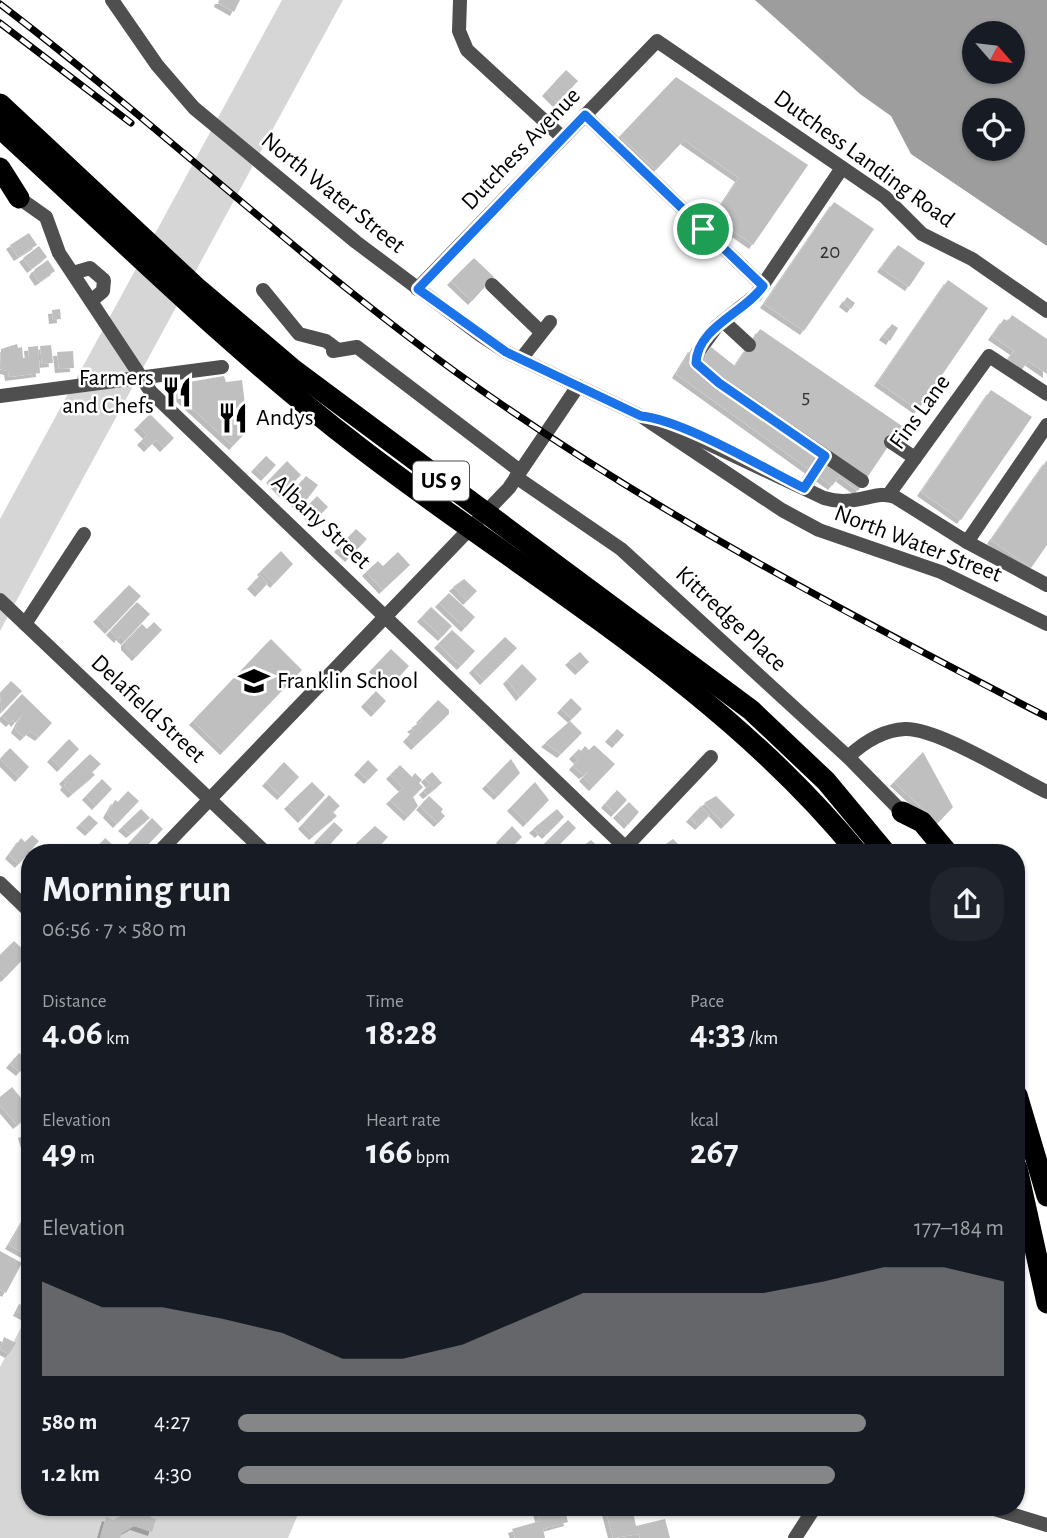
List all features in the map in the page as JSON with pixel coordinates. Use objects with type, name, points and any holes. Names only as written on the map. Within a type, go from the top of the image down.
[{"type":"highway","name":"US 9","points":[[0,104],[196,287],[313,385],[751,710],[826,781],[878,844]]},
{"type":"highway","name":"US 9","points":[[0,128],[189,305],[297,398],[400,478],[734,724],[790,776],[850,844]]},
{"type":"highway","points":[[0,168],[19,198]]},
{"type":"highway","points":[[902,812],[922,821],[941,844]]},
{"type":"highway","points":[[1025,1122],[1047,1196]]},
{"type":"highway","points":[[1025,1204],[1047,1303]]},
{"type":"street","name":"North Water Street","points":[[112,0],[158,65],[194,108],[418,289],[492,344],[574,391],[641,416],[782,510],[819,530],[941,572],[1047,624]]},
{"type":"street","points":[[460,0],[459,31],[467,50],[563,138]]},
{"type":"street","name":"Dutchess Avenue","points":[[418,289],[656,41]]},
{"type":"street","name":"Dutchess Landing Road","points":[[656,41],[885,197],[922,234],[972,259],[1047,311]]},
{"type":"street","points":[[585,115],[763,286]]},
{"type":"street","points":[[842,168],[763,286],[750,302],[723,321],[698,352],[696,363],[862,481]]},
{"type":"street","name":"Albany Street","points":[[19,198],[46,217],[60,253],[142,379],[161,402],[387,616],[619,844]]},
{"type":"street","points":[[73,273],[90,268],[104,280],[103,291],[91,301]]},
{"type":"street","points":[[492,285],[545,326],[521,359]]},
{"type":"street","name":"Kittredge Place","points":[[263,290],[299,334],[326,341],[336,351],[357,347],[517,475],[621,549],[848,757],[902,812]]},
{"type":"street","points":[[723,321],[749,345]]},
{"type":"street","name":"Fins Lane","points":[[889,495],[989,356],[1047,394]]},
{"type":"street","points":[[2,393],[142,379],[222,367]]},
{"type":"street","points":[[167,844],[444,556],[517,475],[574,391]]},
{"type":"street","points":[[641,416],[682,429],[804,488],[843,503],[889,495],[967,542],[1047,584]]},
{"type":"street","points":[[967,542],[1047,425]]},
{"type":"street","points":[[891,442],[915,458]]},
{"type":"street","points":[[804,488],[825,456]]},
{"type":"street","points":[[25,624],[84,534]]},
{"type":"street","name":"Delafield Street","points":[[0,600],[257,844]]},
{"type":"street","points":[[848,757],[887,733],[919,730],[943,739],[1047,792]]},
{"type":"street","points":[[632,844],[711,757]]},
{"type":"street","points":[[2,890],[21,905]]},
{"type":"street","points":[[795,1538],[809,1516]]},
{"type":"street","points":[[1018,1516],[1047,1525]]},
{"type":"shaded area","points":[[282,0],[343,0],[0,631],[0,519]]},
{"type":"shaded area","points":[[755,0],[1047,0],[1047,246],[911,154],[891,116],[860,94]]},
{"type":"shaded area","points":[[21,1328],[21,1516],[297,1516],[288,1538],[0,1538],[0,1367]]},
{"type":"building","points":[[219,0],[240,0],[234,12],[218,3]]},
{"type":"building","points":[[566,70],[578,81],[557,103],[546,92]]},
{"type":"building","points":[[676,77],[808,165],[753,245],[713,217],[739,178],[684,140],[656,170],[620,136]]},
{"type":"building","points":[[834,202],[874,229],[804,331],[764,304]]},
{"type":"building","points":[[29,233],[37,245],[18,257],[10,245]]},
{"type":"building","points":[[898,245],[925,263],[909,287],[881,268]]},
{"type":"building","points":[[39,246],[47,257],[31,269],[23,258]]},
{"type":"building","points":[[474,258],[494,277],[472,301],[451,281]]},
{"type":"building","points":[[48,260],[55,271],[39,282],[33,273]]},
{"type":"building","points":[[948,280],[988,308],[918,410],[878,382]]},
{"type":"building","points":[[847,297],[855,303],[851,309],[843,303]]},
{"type":"building","points":[[60,309],[61,319],[53,320],[52,310]]},
{"type":"building","points":[[1012,315],[1047,339],[1047,374],[1028,361],[1021,371],[1007,361],[1014,351],[992,336],[1004,319],[1008,321]]},
{"type":"building","points":[[892,324],[898,328],[890,341],[883,336]]},
{"type":"building","points":[[760,329],[902,426],[858,491],[839,477],[832,486],[676,374],[692,348],[704,357],[711,347],[735,366]]},
{"type":"building","points":[[17,344],[18,348],[22,347],[23,358],[29,357],[28,347],[38,346],[40,373],[9,377],[8,371],[0,369],[1,349]]},
{"type":"building","points":[[51,345],[53,363],[42,364],[40,346]]},
{"type":"building","points":[[73,351],[74,368],[59,369],[57,352]]},
{"type":"building","points":[[224,376],[226,382],[242,380],[248,430],[233,446],[174,392],[183,383]]},
{"type":"building","points":[[991,390],[1032,417],[961,520],[921,492]]},
{"type":"building","points":[[150,414],[174,438],[164,448],[156,440],[148,448],[141,441],[147,435],[138,426]]},
{"type":"building","points":[[266,456],[276,465],[265,477],[255,468]]},
{"type":"building","points":[[1047,460],[1047,545],[1031,568],[991,540]]},
{"type":"building","points":[[287,461],[301,475],[283,493],[270,479]]},
{"type":"building","points":[[306,476],[318,485],[301,507],[289,497]]},
{"type":"building","points":[[317,496],[328,507],[314,521],[304,510]]},
{"type":"building","points":[[356,529],[367,539],[349,558],[338,548]]},
{"type":"building","points":[[281,551],[293,564],[274,584],[261,571]]},
{"type":"building","points":[[398,552],[410,565],[383,590],[366,572],[378,561],[383,566]]},
{"type":"building","points":[[260,575],[268,583],[259,593],[251,585]]},
{"type":"building","points":[[464,579],[477,591],[467,601],[453,587]]},
{"type":"building","points":[[129,585],[141,596],[109,630],[97,618]]},
{"type":"building","points":[[449,593],[475,617],[465,628],[439,603]]},
{"type":"building","points":[[137,602],[150,614],[125,641],[120,636],[118,639],[110,631]]},
{"type":"building","points":[[431,607],[452,626],[442,637],[421,618]]},
{"type":"building","points":[[154,622],[162,630],[136,657],[125,646],[125,642],[142,624],[147,629]]},
{"type":"building","points":[[452,630],[475,651],[461,666],[438,644]]},
{"type":"building","points":[[505,637],[517,648],[484,681],[473,669]]},
{"type":"building","points":[[271,639],[302,670],[224,751],[193,721]]},
{"type":"building","points":[[391,649],[409,666],[391,686],[373,668]]},
{"type":"building","points":[[580,652],[589,662],[579,671],[569,661]]},
{"type":"building","points":[[522,664],[537,679],[520,697],[507,680]]},
{"type":"building","points":[[11,681],[22,691],[2,712],[0,693]]},
{"type":"building","points":[[376,691],[386,701],[375,713],[365,703]]},
{"type":"building","points":[[22,694],[52,723],[39,737],[30,731],[24,737],[15,729],[22,715],[15,723],[13,720],[10,723],[2,716]]},
{"type":"building","points":[[571,698],[582,709],[572,719],[561,709]]},
{"type":"building","points":[[438,700],[449,710],[449,714],[415,746],[407,738],[414,730],[411,728],[422,721],[420,719]]},
{"type":"building","points":[[570,721],[582,733],[561,754],[545,743]]},
{"type":"building","points":[[617,729],[624,735],[616,744],[609,738]]},
{"type":"building","points":[[69,739],[79,749],[61,768],[51,758]]},
{"type":"building","points":[[594,745],[615,764],[593,787],[583,777],[589,771],[583,775],[573,766],[578,760],[573,755],[585,746],[589,750]]},
{"type":"building","points":[[10,748],[29,767],[19,778],[0,759]]},
{"type":"building","points":[[923,752],[953,807],[938,823],[894,782]]},
{"type":"building","points":[[90,754],[101,764],[92,772],[95,775],[72,794],[64,786],[66,783],[63,780]]},
{"type":"building","points":[[511,759],[520,773],[498,796],[486,785]]},
{"type":"building","points":[[368,760],[378,770],[368,780],[358,771]]},
{"type":"building","points":[[284,762],[299,777],[281,796],[266,782]]},
{"type":"building","points":[[400,765],[412,777],[415,773],[422,780],[419,783],[423,787],[413,797],[418,806],[408,817],[390,800],[403,788],[390,775]]},
{"type":"building","points":[[432,772],[442,783],[427,795],[423,791],[430,784],[425,778]]},
{"type":"building","points":[[102,779],[112,789],[96,806],[86,796]]},
{"type":"building","points":[[312,782],[325,795],[302,819],[288,805]]},
{"type":"building","points":[[535,782],[549,800],[527,823],[511,807]]},
{"type":"building","points":[[617,790],[627,800],[615,813],[605,804]]},
{"type":"building","points":[[128,791],[139,801],[117,824],[107,814],[115,800],[118,802]]},
{"type":"building","points":[[329,795],[340,806],[333,812],[337,816],[313,836],[302,825]]},
{"type":"building","points":[[429,796],[443,809],[441,812],[445,816],[438,823],[420,806]]},
{"type":"building","points":[[716,796],[735,815],[725,825],[704,803]]},
{"type":"building","points":[[629,802],[639,812],[628,825],[617,814]]},
{"type":"building","points":[[701,806],[710,815],[699,826],[690,818]]},
{"type":"building","points":[[141,809],[150,818],[130,834],[122,827]]},
{"type":"building","points":[[557,809],[564,817],[546,835],[533,829]]},
{"type":"building","points":[[89,815],[98,823],[89,832],[80,824]]},
{"type":"building","points":[[152,818],[163,829],[149,844],[134,844],[131,841]]},
{"type":"building","points":[[568,820],[576,828],[560,844],[546,842]]},
{"type":"building","points":[[334,822],[343,830],[331,844],[323,844],[318,839]]},
{"type":"building","points":[[375,826],[388,837],[381,844],[356,844]]},
{"type":"building","points":[[512,826],[522,837],[515,844],[505,844],[500,839]]},
{"type":"building","points":[[32,835],[39,841],[36,844],[21,844],[19,864],[9,855],[21,838],[25,842]]},
{"type":"building","points":[[105,838],[112,844],[100,844]]},
{"type":"building","points":[[14,941],[21,948],[21,961],[5,978],[0,973],[0,955]]},
{"type":"building","points":[[19,1053],[21,1055],[20,1072],[10,1064]]},
{"type":"building","points":[[12,1087],[21,1098],[21,1122],[17,1125],[0,1105],[0,1097]]},
{"type":"building","points":[[21,1225],[21,1252],[9,1245]]},
{"type":"building","points":[[0,1251],[21,1265],[6,1293],[0,1289]]},
{"type":"building","points":[[4,1337],[16,1343],[9,1354],[0,1349]]},
{"type":"building","points":[[120,1516],[151,1516],[156,1519],[152,1532],[134,1526],[122,1533],[120,1538],[100,1538],[106,1517],[113,1520]]},
{"type":"building","points":[[539,1516],[566,1516],[568,1522],[543,1529],[545,1538],[515,1538],[512,1529],[540,1521]]},
{"type":"building","points":[[607,1516],[634,1516],[636,1526],[665,1519],[670,1538],[640,1538],[639,1534],[613,1538]]},
{"type":"railway","points":[[0,4],[58,49],[340,284],[457,373],[527,422],[599,469],[746,556],[1047,717]]},
{"type":"railway","points":[[0,23],[131,123]]},
{"type":"place","name":"Farmers and Chefs","points":[[177,392]]},
{"type":"place","name":"Andys","points":[[233,418]]},
{"type":"place","name":"Franklin School","points":[[254,681]]},
{"type":"route","points":[[585,115],[703,229],[763,286],[750,302],[710,334],[698,352],[696,363],[719,383],[825,456],[804,488],[691,433],[657,419],[641,416],[506,352],[418,289],[585,115]]}]
